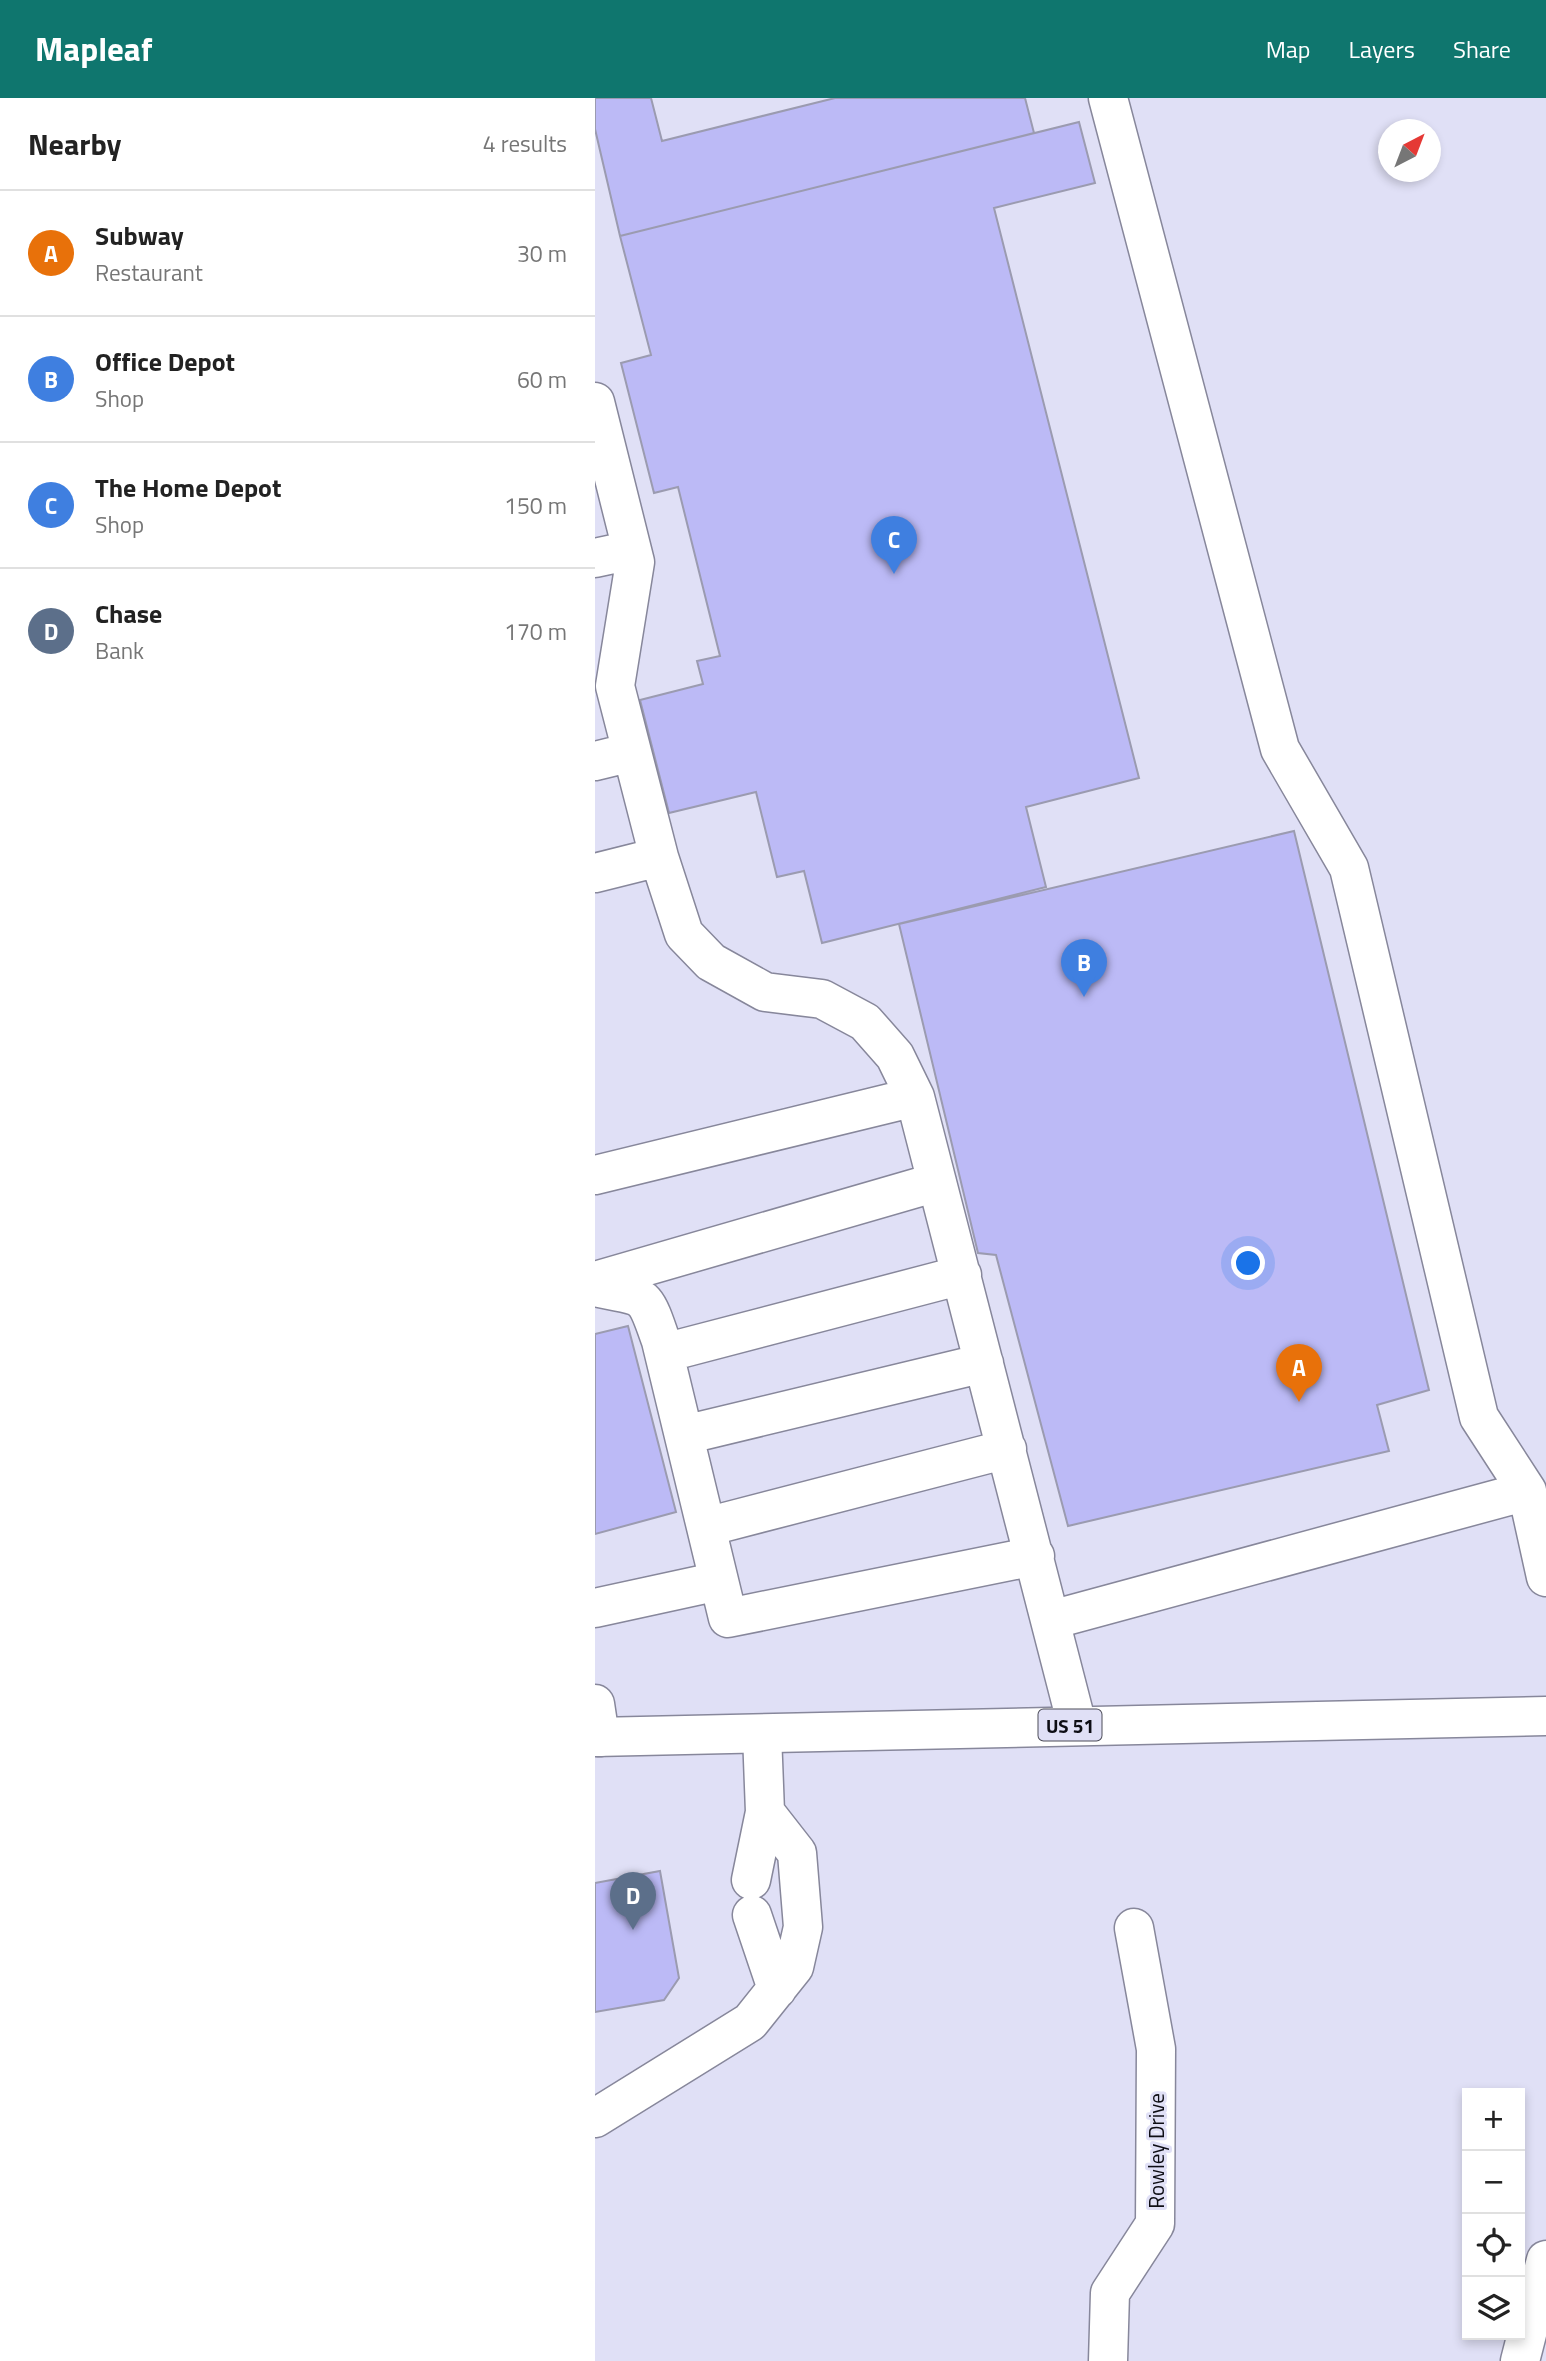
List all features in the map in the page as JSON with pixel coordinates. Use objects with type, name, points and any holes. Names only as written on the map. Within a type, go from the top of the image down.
[{"type":"main road","points":[[1108,98],[1280,749],[1349,868],[1479,1417],[1527,1491],[1546,1577]]},
{"type":"main road","points":[[595,402],[602,460],[635,562],[608,656],[659,857],[684,934],[711,961],[765,992],[822,999],[865,1022],[895,1056],[915,1097],[1077,1725]]},
{"type":"main road","points":[[595,558],[632,550]]},
{"type":"main road","points":[[595,761],[632,752]]},
{"type":"main road","points":[[595,873],[659,857]]},
{"type":"main road","points":[[595,1175],[915,1097]]},
{"type":"main road","points":[[595,1281],[937,1182]]},
{"type":"main road","points":[[664,1353],[962,1275]]},
{"type":"main road","points":[[595,1287],[630,1292],[649,1305],[664,1353],[728,1619],[1035,1556]]},
{"type":"main road","points":[[684,1435],[984,1363]]},
{"type":"main road","points":[[706,1527],[1007,1449]]},
{"type":"main road","points":[[1051,1620],[1527,1491]]},
{"type":"main road","points":[[595,1608],[719,1581]]},
{"type":"main road","name":"US 51","points":[[597,1726],[762,1734],[1546,1716]]},
{"type":"main road","points":[[762,1734],[765,1812],[752,1898],[777,1989]]},
{"type":"main road","points":[[595,2118],[751,2022],[794,1967],[803,1927],[796,1853],[765,1812]]},
{"type":"main road","name":"Rowley Drive","points":[[1108,2361],[1109,2293],[1155,2224],[1156,2049],[1134,1928]]},
{"type":"main road","points":[[1520,2361],[1546,2260]]},
{"type":"building","points":[[595,98],[651,98],[662,141],[835,98],[1025,98],[1034,133],[620,236],[595,129]]},
{"type":"building","points":[[1079,122],[1095,183],[994,208],[1139,778],[1026,807],[1046,887],[822,943],[804,871],[777,877],[756,792],[669,813],[640,700],[703,684],[697,661],[720,656],[678,487],[654,493],[621,363],[651,355],[620,236]]},
{"type":"building","points":[[1294,831],[1429,1390],[1377,1405],[1389,1451],[1068,1526],[996,1255],[978,1253],[899,924]]},
{"type":"building","points":[[628,1326],[676,1512],[595,1534],[595,1334]]},
{"type":"building","points":[[660,1871],[679,1978],[664,2000],[595,2012],[595,1883]]},
{"type":"place","name":"The Home Depot","points":[[894,574]]},
{"type":"place","name":"Office Depot","points":[[1084,997]]},
{"type":"place","name":"Subway","points":[[1299,1402]]},
{"type":"place","name":"Chase","points":[[633,1930]]}]
